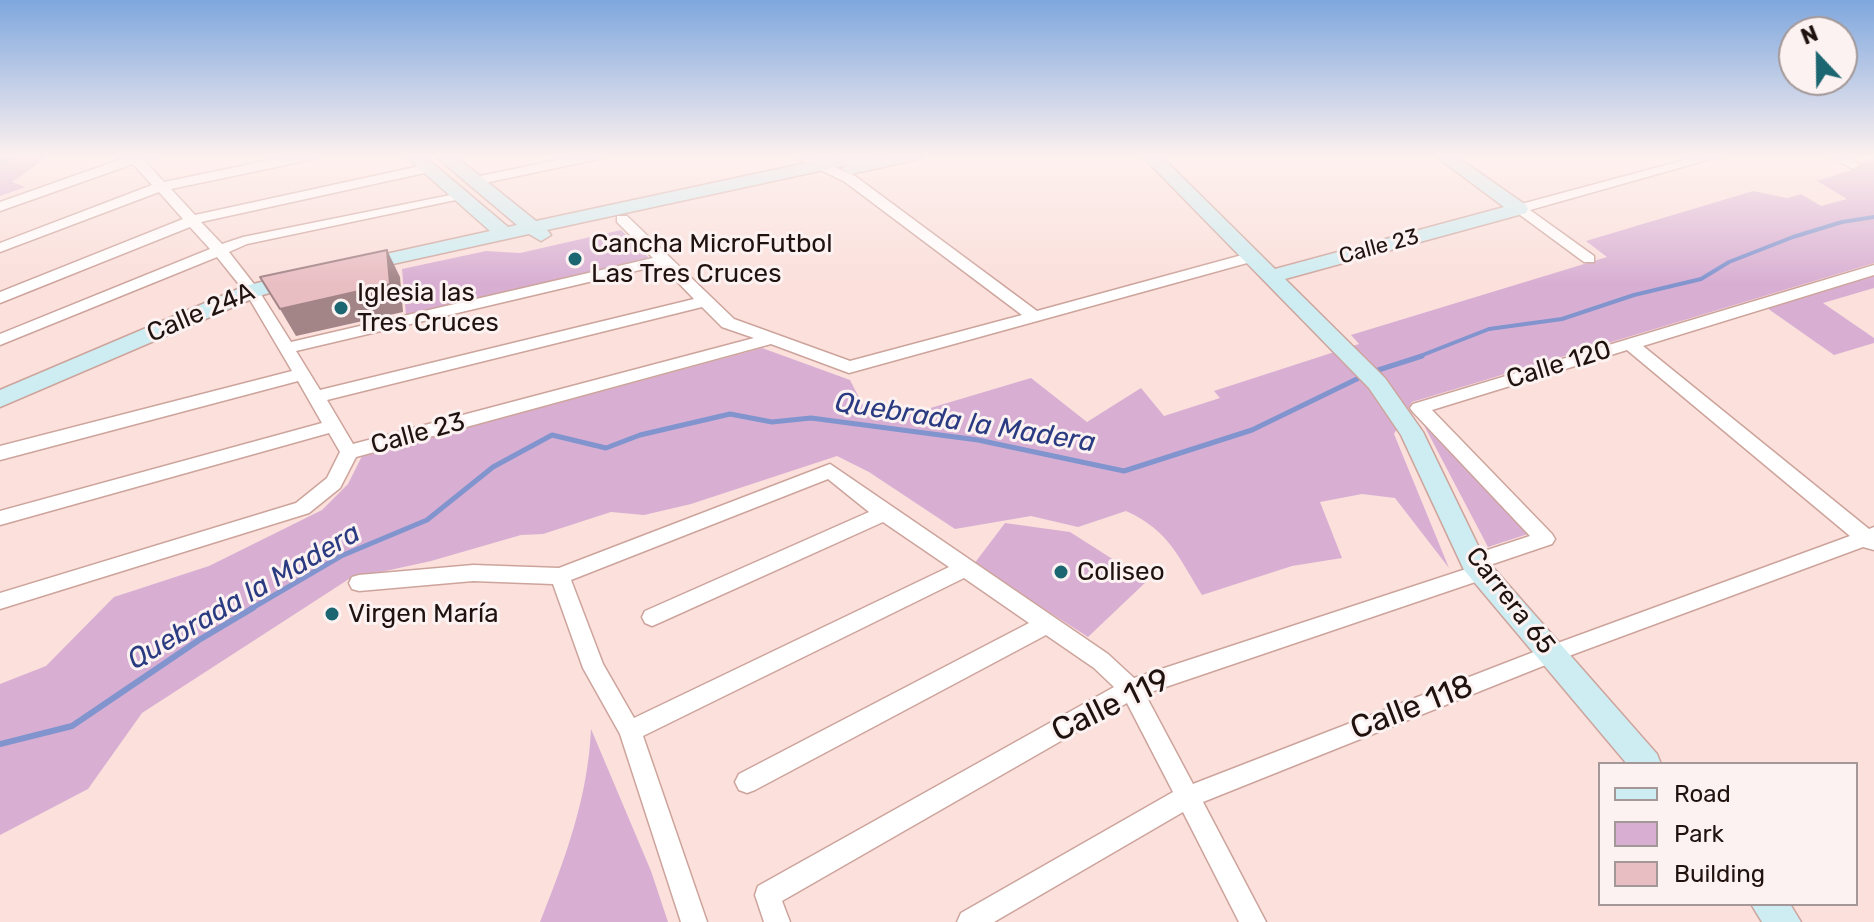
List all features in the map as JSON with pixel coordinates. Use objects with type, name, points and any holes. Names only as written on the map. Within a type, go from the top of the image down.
[{"type":"main road","points":[[463,198],[505,234]]},
{"type":"main road","points":[[496,198],[538,232]]},
{"type":"main road","name":"Calle 24A","points":[[0,399],[252,291],[505,234],[528,238],[538,232],[692,198]]},
{"type":"main road","name":"Calle 24A","points":[[538,232],[622,219],[707,198]]},
{"type":"main road","name":"Carrera 65","points":[[1193,198],[1377,383],[1411,432],[1477,567],[1644,762]]},
{"type":"main road","points":[[1504,198],[1519,209]]},
{"type":"main road","name":"Calle 23","points":[[1272,276],[1519,209]]},
{"type":"main road","points":[[1770,906],[1784,922]]},
{"type":"street","points":[[0,207],[24,198]]},
{"type":"street","points":[[0,248],[131,198]]},
{"type":"street","points":[[170,198],[219,250],[252,291],[349,452]]},
{"type":"street","points":[[0,298],[191,222],[279,198]]},
{"type":"street","points":[[0,340],[243,241],[446,198]]},
{"type":"street","points":[[871,198],[1034,316]]},
{"type":"street","name":"Calle 23","points":[[1519,209],[1559,198]]},
{"type":"street","points":[[1519,209],[1589,259]]},
{"type":"street","points":[[622,219],[728,323],[849,367],[1253,257]]},
{"type":"street","points":[[286,348],[664,260]]},
{"type":"street","name":"Calle 120","points":[[1545,539],[1419,408],[1874,270]]},
{"type":"street","points":[[316,397],[705,301]]},
{"type":"street","name":"Calle 23","points":[[0,601],[302,508],[334,483],[349,452],[771,339]]},
{"type":"street","points":[[1630,344],[1871,539]]},
{"type":"street","points":[[0,453],[302,374]]},
{"type":"street","points":[[0,518],[333,426]]},
{"type":"street","points":[[359,583],[473,573],[560,576],[830,471],[884,513],[1101,661],[1131,689],[1253,922]]},
{"type":"street","points":[[652,617],[884,513]]},
{"type":"street","name":"Calle 119","points":[[777,922],[767,895],[1131,689],[1477,567],[1545,539]]},
{"type":"street","name":"Calle 118","points":[[970,922],[1187,797],[1551,654],[1871,539]]},
{"type":"street","points":[[630,731],[964,569]]},
{"type":"street","points":[[560,576],[594,668],[630,731],[694,922]]},
{"type":"street","points":[[747,782],[1045,625]]},
{"type":"green space","points":[[1730,198],[1808,198],[1821,206],[1847,199],[1874,198],[1874,263],[1412,402],[1394,434],[1449,568],[1395,498],[1362,494],[1320,502],[1342,558],[1292,566],[1202,595],[1163,536],[1126,511],[1078,527],[1031,516],[955,529],[869,472],[837,456],[691,504],[644,515],[611,512],[543,534],[521,535],[431,561],[349,579],[142,713],[88,789],[0,835],[0,684],[46,666],[114,597],[209,566],[322,510],[348,484],[362,456],[762,348],[850,380],[868,415],[907,415],[1031,378],[1087,422],[1141,388],[1164,416],[1220,398],[1214,391],[1359,344],[1351,335],[1607,257],[1586,241]]},
{"type":"green space","points":[[621,230],[650,259],[406,315],[402,269],[486,251],[520,253]]},
{"type":"green space","points":[[1874,275],[1874,288],[1823,303],[1874,338],[1874,343],[1834,355],[1767,308]]},
{"type":"green space","points":[[1417,412],[1528,534],[1488,547]]},
{"type":"green space","name":"Coliseo","points":[[1005,523],[1070,532],[1147,581],[1088,637],[974,564]]},
{"type":"green space","points":[[591,729],[651,871],[668,922],[540,922],[580,804]]},
{"type":"building","points":[[387,250],[390,284],[280,309],[260,277]]},
{"type":"waterway","name":"Quebrada la Madera","points":[[1415,358],[1489,329],[1562,319],[1634,295],[1701,279],[1729,262],[1793,237],[1842,222],[1874,217]]},
{"type":"waterway","name":"Quebrada la Madera","points":[[1372,372],[1422,356]]},
{"type":"waterway","name":"Quebrada la Madera","points":[[249,610],[341,556],[427,520],[493,467],[552,435],[606,448],[640,435],[730,414],[772,422],[811,418],[978,440],[1124,471],[1252,430],[1363,376]]},
{"type":"waterway","name":"Quebrada la Madera","points":[[0,744],[72,726],[199,640],[253,608]]},
{"type":"place","name":"Cancha MicroFutbol Las Tres Cruces","points":[[575,259]]},
{"type":"place","name":"Iglesia las Tres Cruces","points":[[341,308]]},
{"type":"place","name":"Coliseo","points":[[1061,572]]},
{"type":"place","name":"Virgen María","points":[[332,614]]}]
